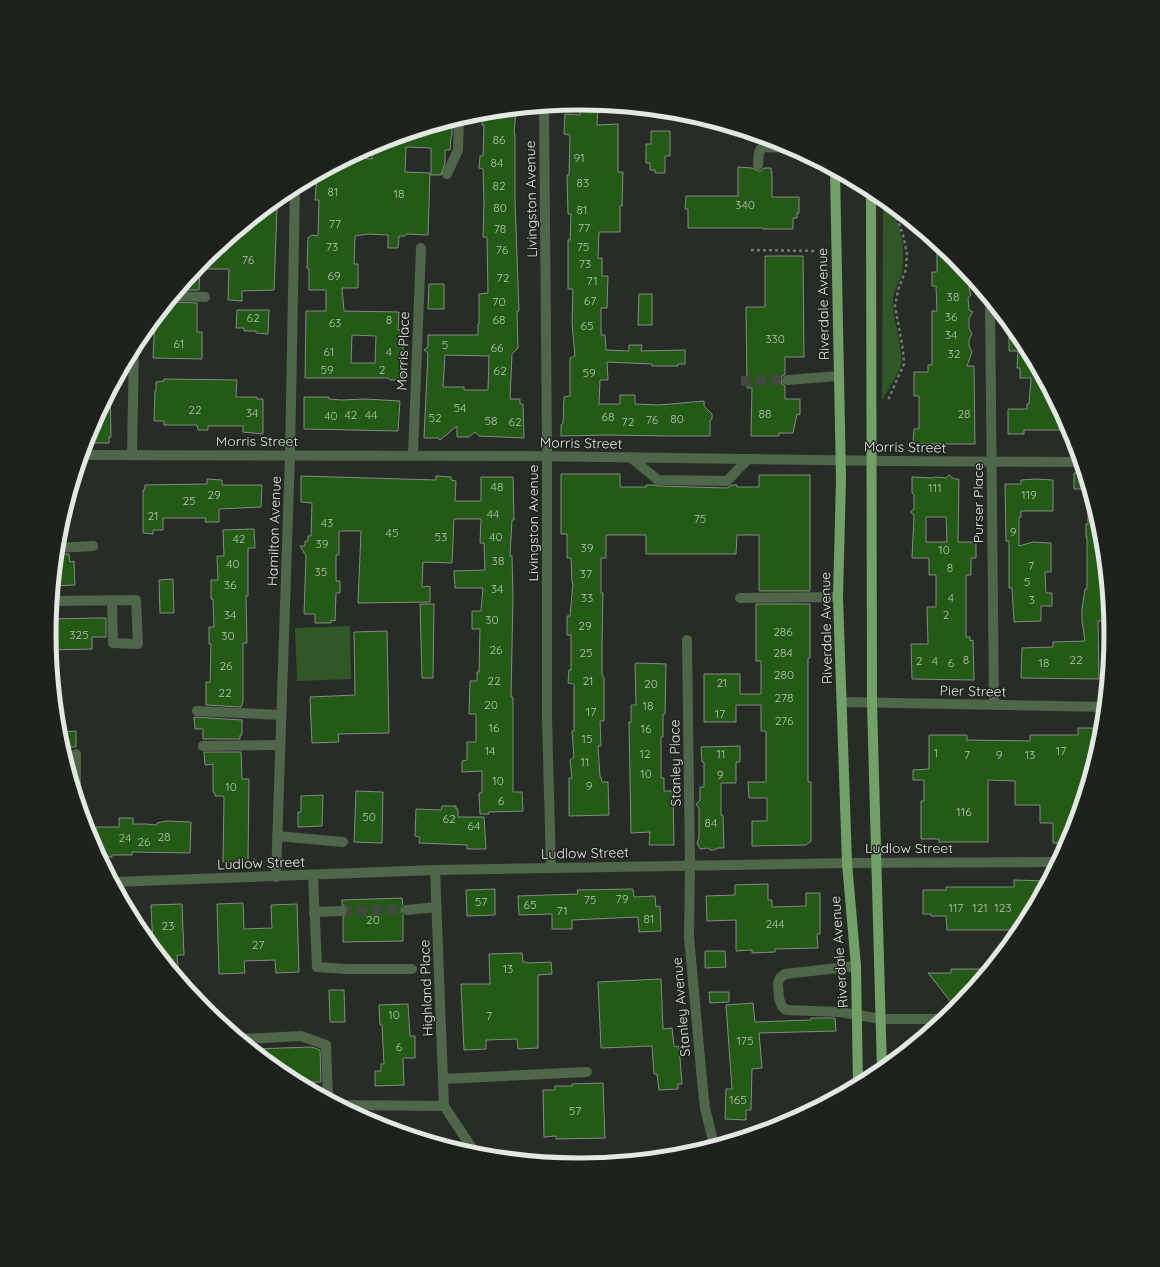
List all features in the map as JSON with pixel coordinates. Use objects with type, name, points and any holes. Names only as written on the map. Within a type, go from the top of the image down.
[{"type":"main road","name":"Riverdale Avenue","points":[[835,176],[840,460],[838,597],[847,863],[856,966],[858,1077]]},
{"type":"main road","points":[[871,198],[872,703],[882,1061]]},
{"type":"street","name":"Livingston Avenue","points":[[544,111],[547,456],[547,719],[551,868]]},
{"type":"street","points":[[447,174],[458,150],[459,124]]},
{"type":"street","points":[[758,165],[760,149],[763,147],[777,147]]},
{"type":"street","name":"Hamilton Avenue","points":[[276,877],[290,455],[295,194]]},
{"type":"street","name":"Morris Place","points":[[414,455],[421,248]]},
{"type":"street","points":[[179,296],[206,297]]},
{"type":"street","name":"Purser Place","points":[[990,308],[994,705]]},
{"type":"street","points":[[132,455],[134,358]]},
{"type":"street","points":[[787,380],[839,376]]},
{"type":"street","name":"Morris Street","points":[[88,455],[414,455],[1075,462]]},
{"type":"street","points":[[630,457],[658,480],[727,481],[748,459]]},
{"type":"street","points":[[63,548],[92,546]]},
{"type":"street","points":[[740,598],[838,597]]},
{"type":"street","points":[[57,600],[112,600],[136,600],[138,644],[113,643],[112,600]]},
{"type":"street","name":"Stanley Place","points":[[687,640],[690,865]]},
{"type":"street","name":"Pier Street","points":[[842,702],[1099,707]]},
{"type":"street","points":[[197,711],[281,714]]},
{"type":"street","points":[[203,746],[280,745]]},
{"type":"street","points":[[76,754],[76,776]]},
{"type":"street","points":[[277,836],[343,842]]},
{"type":"street","name":"Ludlow Street","points":[[119,882],[435,870],[877,862],[1051,862]]},
{"type":"street","name":"Stanley Avenue","points":[[690,865],[689,937],[694,1004],[704,1101],[713,1141]]},
{"type":"street","name":"Highland Place","points":[[435,870],[444,1106]]},
{"type":"street","points":[[313,875],[317,967],[346,969],[412,969]]},
{"type":"street","points":[[407,910],[436,907]]},
{"type":"street","points":[[314,912],[342,911]]},
{"type":"street","points":[[856,966],[785,974],[780,978],[778,983],[779,999],[782,1006],[786,1010],[833,1011],[881,1019],[934,1019]]},
{"type":"street","points":[[249,1039],[301,1036],[326,1044],[328,1092]]},
{"type":"street","points":[[443,1079],[587,1072]]},
{"type":"street","points":[[350,1104],[444,1106],[470,1145]]},
{"type":"path","points":[[887,402],[904,364],[895,306],[898,290],[906,269],[907,254],[903,235],[895,215]]},
{"type":"path","points":[[751,250],[817,250]]},
{"type":"green space","points":[[883,208],[893,215],[899,227],[903,258],[902,272],[893,301],[900,345],[901,362],[898,372],[882,400]]},
{"type":"green space","points":[[350,626],[351,679],[297,681],[295,628]]},
{"type":"building","points":[[580,110],[598,111],[597,125],[618,124],[618,172],[623,172],[622,206],[620,206],[620,232],[599,232],[598,258],[602,258],[602,276],[608,276],[607,308],[601,308],[601,335],[605,335],[606,350],[629,351],[629,345],[642,345],[641,351],[685,350],[685,364],[678,364],[678,366],[652,366],[652,364],[607,362],[608,380],[600,380],[599,404],[620,404],[620,395],[635,395],[635,404],[659,405],[704,401],[704,406],[712,414],[712,419],[710,421],[710,436],[561,436],[564,397],[570,396],[570,358],[575,356],[572,323],[573,289],[568,289],[568,240],[570,240],[571,214],[568,214],[567,175],[569,175],[570,135],[564,134],[565,114],[580,115]]},
{"type":"building","points":[[516,114],[514,134],[515,200],[519,311],[517,311],[518,348],[512,354],[510,399],[520,399],[520,404],[523,404],[524,438],[479,436],[475,432],[469,437],[457,437],[457,426],[440,440],[438,438],[424,438],[428,353],[424,350],[428,347],[428,335],[478,335],[479,294],[488,293],[487,237],[483,237],[483,169],[479,168],[480,156],[483,156],[484,125],[482,125],[482,119]],"holes":[[[445,355],[489,356],[488,390],[464,390],[464,387],[443,387]]]},
{"type":"building","points":[[452,125],[450,150],[445,150],[445,163],[441,175],[431,175],[431,148],[406,147],[405,172],[430,173],[428,235],[406,234],[405,236],[399,236],[398,248],[388,248],[388,235],[368,234],[355,236],[354,264],[358,264],[358,288],[342,288],[344,311],[399,312],[398,330],[403,330],[403,380],[390,380],[388,378],[305,378],[306,311],[326,311],[326,290],[309,290],[309,269],[307,268],[308,238],[312,235],[318,236],[319,200],[315,200],[317,181],[352,162],[356,162],[360,158],[372,159],[372,152],[379,149],[412,137]],"holes":[[[352,335],[376,336],[375,363],[351,363]]]},
{"type":"building","points":[[651,131],[670,131],[670,156],[665,156],[665,173],[655,173],[655,170],[650,170],[650,163],[646,163],[646,144],[651,144]]},
{"type":"building","points":[[738,167],[752,168],[758,171],[761,171],[764,168],[771,168],[772,197],[799,197],[799,213],[797,213],[797,218],[793,218],[793,229],[688,228],[688,209],[685,209],[686,196],[738,196]]},
{"type":"building","points":[[277,208],[274,290],[242,291],[242,301],[228,300],[229,269],[203,269],[261,218]]},
{"type":"building","points":[[937,253],[940,253],[969,283],[971,295],[968,298],[969,310],[973,312],[969,318],[969,328],[972,334],[969,340],[969,346],[972,352],[967,366],[974,366],[975,444],[913,444],[914,429],[919,429],[919,396],[914,396],[914,372],[928,372],[928,365],[932,365],[932,311],[937,311],[936,286],[932,286],[932,272],[937,272]]},
{"type":"building","points":[[765,256],[803,256],[804,357],[785,357],[785,374],[781,377],[782,384],[785,386],[785,399],[800,399],[800,415],[797,414],[793,433],[779,433],[779,436],[751,436],[752,388],[747,388],[746,307],[765,307]]},
{"type":"building","points":[[200,273],[199,290],[184,290]]},
{"type":"building","points":[[429,284],[444,284],[444,309],[428,309]]},
{"type":"building","points":[[639,294],[652,294],[652,325],[638,325]]},
{"type":"building","points":[[175,302],[197,303],[197,332],[202,332],[202,359],[153,358],[155,328],[164,315]]},
{"type":"building","points":[[237,310],[269,310],[268,334],[256,333],[256,331],[244,331],[244,328],[236,328]]},
{"type":"building","points":[[1010,335],[1016,342],[1034,372],[1063,430],[1024,430],[1024,434],[1008,434],[1008,409],[1027,409],[1027,404],[1029,404],[1031,378],[1020,378],[1020,368],[1017,368],[1018,351],[1009,351]]},
{"type":"building","points":[[164,379],[237,380],[236,397],[257,397],[257,399],[263,399],[263,434],[243,432],[243,426],[208,426],[208,430],[198,430],[197,425],[164,425],[164,421],[154,421],[156,382],[164,381]]},
{"type":"building","points":[[304,397],[329,397],[329,399],[341,400],[365,399],[400,401],[398,431],[304,429]]},
{"type":"building","points":[[110,402],[111,437],[109,437],[109,443],[92,443]]},
{"type":"building","points":[[1074,473],[1078,473],[1083,489],[1074,489]]},
{"type":"building","points":[[561,474],[620,474],[620,487],[646,487],[646,485],[654,485],[727,488],[732,485],[737,485],[737,487],[759,487],[759,475],[810,475],[810,591],[759,591],[759,535],[737,535],[736,554],[646,554],[646,535],[606,535],[606,558],[601,558],[601,593],[603,593],[602,674],[604,678],[604,721],[600,721],[601,746],[598,746],[600,777],[602,782],[608,782],[609,815],[569,816],[569,778],[572,778],[570,760],[574,757],[572,731],[574,731],[574,684],[568,683],[569,670],[571,670],[571,635],[567,635],[567,616],[570,616],[573,583],[571,558],[567,558],[567,534],[561,534]]},
{"type":"building","points":[[949,475],[954,479],[959,479],[958,542],[976,542],[976,558],[971,558],[971,575],[966,575],[966,637],[970,637],[970,641],[973,640],[974,680],[912,679],[911,644],[928,644],[927,607],[936,607],[936,575],[929,575],[929,558],[912,558],[914,515],[910,512],[914,509],[914,495],[912,493],[912,477],[946,478]],"holes":[[[926,517],[946,517],[947,542],[926,542]]]},
{"type":"building","points":[[301,476],[436,480],[436,476],[451,477],[451,480],[456,481],[455,501],[481,501],[481,477],[513,477],[514,520],[512,520],[510,556],[512,556],[513,596],[511,697],[513,697],[513,792],[522,792],[523,811],[489,812],[489,814],[480,814],[479,793],[482,793],[482,771],[462,772],[462,761],[467,760],[467,742],[476,742],[476,714],[469,714],[470,681],[477,681],[477,672],[479,672],[480,629],[472,629],[472,611],[481,611],[483,588],[455,588],[454,571],[485,570],[484,543],[480,543],[481,519],[454,519],[452,563],[423,562],[422,587],[430,586],[430,602],[358,603],[361,531],[339,531],[339,555],[336,555],[336,581],[340,581],[340,593],[336,593],[335,621],[331,620],[331,623],[315,623],[315,614],[304,614],[306,556],[300,546],[305,546],[305,541],[308,541],[308,536],[311,536],[312,503],[301,502]]},
{"type":"building","points":[[207,479],[222,480],[222,485],[262,485],[261,507],[219,509],[219,522],[205,522],[206,518],[163,518],[163,530],[153,530],[153,534],[143,533],[143,490],[145,490],[145,485],[207,484]]},
{"type":"building","points":[[1021,480],[1053,480],[1053,511],[1021,511],[1021,517],[1019,517],[1019,546],[1033,542],[1051,543],[1051,572],[1045,572],[1046,593],[1052,593],[1052,606],[1041,606],[1041,621],[1014,622],[1012,588],[1009,588],[1009,541],[1006,541],[1005,484],[1021,484]]},
{"type":"building","points":[[1088,506],[1100,565],[1103,599],[1104,621],[1098,621],[1099,679],[1021,678],[1022,648],[1053,647],[1053,642],[1085,641],[1082,609],[1085,589],[1087,589],[1086,524],[1088,524]]},
{"type":"building","points":[[254,529],[255,548],[248,548],[248,596],[246,596],[247,643],[243,643],[243,702],[241,707],[206,705],[206,682],[210,682],[211,644],[209,644],[209,627],[214,627],[213,599],[211,599],[211,580],[218,580],[217,556],[224,556],[223,530]]},
{"type":"building","points":[[62,554],[69,554],[70,562],[74,561],[75,585],[58,586]]},
{"type":"building","points":[[173,579],[174,613],[160,613],[159,580]]},
{"type":"building","points":[[420,604],[434,604],[433,678],[422,678]]},
{"type":"building","points":[[756,604],[810,604],[810,658],[808,658],[808,782],[811,782],[811,841],[806,845],[752,846],[752,821],[767,821],[767,798],[749,798],[748,782],[766,782],[766,731],[761,731],[761,705],[736,705],[736,722],[704,722],[704,674],[740,674],[740,694],[761,694],[761,661],[756,661]]},
{"type":"building","points":[[106,618],[106,637],[92,637],[92,649],[56,650],[56,619]]},
{"type":"building","points":[[387,631],[389,733],[338,734],[339,742],[312,743],[310,697],[355,695],[354,632]]},
{"type":"building","points":[[635,664],[666,664],[665,714],[663,714],[663,737],[661,737],[661,778],[664,778],[664,791],[673,791],[674,845],[649,845],[650,832],[631,833],[629,722],[631,722],[631,705],[636,705]]},
{"type":"building","points":[[194,717],[242,720],[242,735],[240,735],[240,739],[203,739],[203,729],[195,729]]},
{"type":"building","points":[[1078,728],[1095,728],[1086,769],[1076,802],[1060,843],[1053,843],[1053,823],[1040,823],[1040,805],[1015,805],[1015,781],[988,780],[988,842],[939,842],[939,839],[921,839],[921,801],[924,801],[924,780],[913,780],[913,770],[929,769],[929,735],[967,735],[967,740],[1030,741],[1030,735],[1078,735]]},
{"type":"building","points":[[76,731],[76,747],[69,747],[65,732]]},
{"type":"building","points":[[740,746],[740,762],[736,762],[736,783],[721,783],[721,815],[723,816],[724,848],[714,850],[710,850],[708,848],[700,849],[697,843],[699,838],[699,808],[696,804],[700,800],[700,787],[704,787],[704,762],[702,762],[701,747]]},
{"type":"building","points":[[204,752],[241,752],[242,779],[249,779],[248,862],[223,862],[224,798],[223,796],[215,796],[215,793],[213,792],[213,764],[205,765]]},
{"type":"building","points":[[356,791],[383,792],[382,843],[354,842]]},
{"type":"building","points":[[323,795],[322,826],[298,827],[298,812],[301,812],[301,796]]},
{"type":"building","points":[[442,806],[456,806],[456,809],[458,809],[458,817],[484,817],[486,849],[467,849],[467,845],[419,843],[420,837],[415,836],[416,809],[441,810]]},
{"type":"building","points":[[119,818],[133,818],[133,824],[157,825],[157,823],[167,821],[191,822],[190,853],[132,852],[132,855],[106,857],[95,831],[96,827],[119,827]]},
{"type":"building","points":[[1014,880],[1042,881],[1012,930],[947,930],[946,916],[931,916],[931,914],[923,914],[923,890],[946,890],[946,887],[1014,887]]},
{"type":"building","points":[[768,884],[768,900],[772,900],[772,907],[806,906],[806,893],[820,893],[820,934],[817,934],[818,948],[775,949],[775,952],[752,953],[752,950],[736,951],[736,920],[707,921],[706,896],[735,895],[735,885]]},
{"type":"building","points":[[495,889],[495,915],[467,916],[466,890]]},
{"type":"building","points":[[633,889],[634,897],[655,896],[656,907],[660,906],[661,931],[639,932],[638,917],[572,920],[572,929],[552,929],[552,914],[519,915],[518,896],[578,894],[577,890]]},
{"type":"building","points":[[402,898],[403,906],[401,910],[403,915],[403,941],[343,942],[343,917],[348,914],[348,911],[347,907],[342,905],[342,900]]},
{"type":"building","points":[[243,903],[244,929],[272,928],[271,905],[297,904],[299,972],[276,973],[275,960],[244,961],[245,973],[219,974],[217,904]]},
{"type":"building","points":[[182,904],[184,955],[177,955],[178,970],[152,936],[151,905]]},
{"type":"building","points":[[705,951],[725,951],[726,967],[705,968]]},
{"type":"building","points":[[522,953],[523,962],[551,962],[552,974],[538,975],[538,1048],[518,1049],[517,1039],[486,1040],[486,1049],[464,1050],[461,984],[490,984],[489,954]]},
{"type":"building","points":[[951,969],[982,969],[952,1003],[928,973],[951,973]]},
{"type":"building","points":[[661,979],[663,1029],[672,1028],[674,1045],[675,1047],[679,1046],[682,1084],[678,1084],[678,1089],[659,1090],[657,1074],[654,1074],[652,1046],[601,1048],[598,982]]},
{"type":"building","points":[[329,990],[344,990],[345,1022],[330,1022]]},
{"type":"building","points":[[709,992],[729,992],[729,1002],[710,1003]]},
{"type":"building","points":[[753,1003],[755,1022],[835,1018],[836,1031],[759,1033],[762,1068],[752,1069],[751,1110],[746,1110],[746,1120],[725,1119],[726,1089],[732,1089],[726,1005]]},
{"type":"building","points":[[408,1004],[410,1036],[415,1036],[415,1058],[403,1058],[404,1085],[375,1086],[375,1071],[381,1071],[381,1064],[384,1064],[382,1025],[380,1025],[379,1005]]},
{"type":"building","points":[[312,1047],[320,1050],[321,1082],[310,1082],[261,1049]]},
{"type":"building","points":[[603,1083],[605,1138],[556,1139],[556,1136],[544,1137],[543,1090],[555,1090],[555,1086],[572,1086],[572,1084]]},
{"type":"tunnel","points":[[741,381],[787,380]]},
{"type":"tunnel","points":[[342,911],[407,910]]}]
